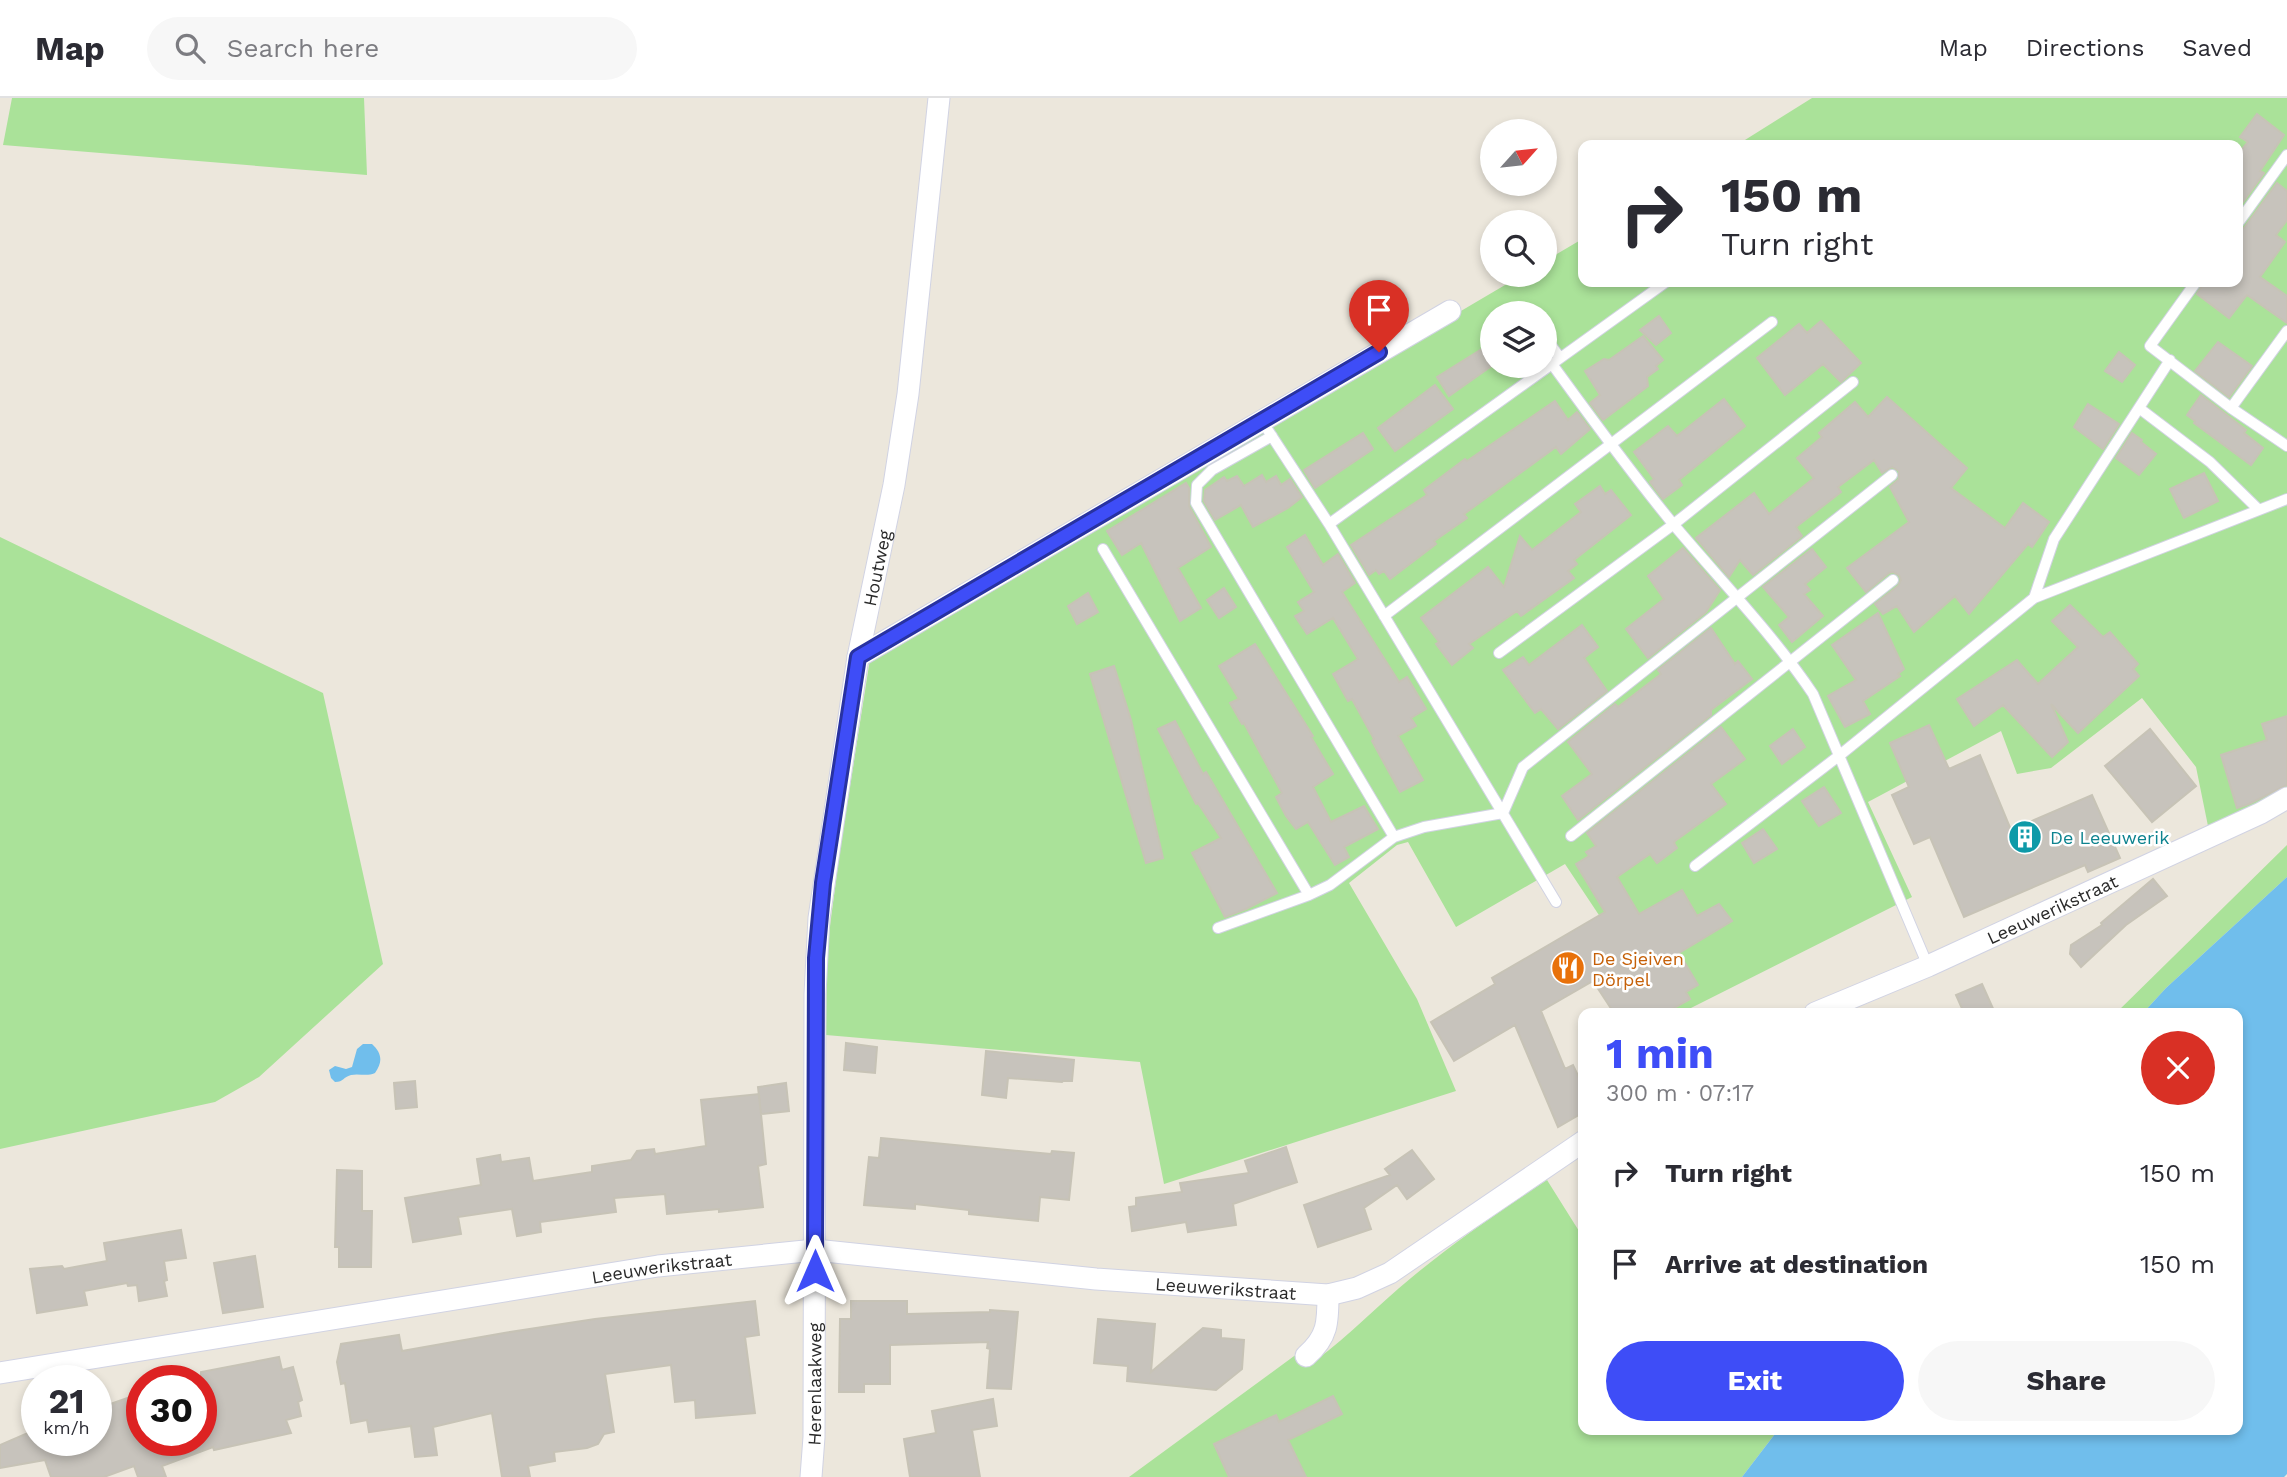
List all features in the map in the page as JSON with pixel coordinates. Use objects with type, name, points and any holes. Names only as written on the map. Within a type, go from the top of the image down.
[{"type":"street","name":"Houtweg","points":[[815,1250],[815,994],[823,883],[858,657],[902,438],[939,98]]},
{"type":"street","points":[[858,657],[1267,429],[1450,310]]},
{"type":"street","name":"Leeuwerikstraat","points":[[1827,1008],[1928,966],[2261,813],[2287,798]]},
{"type":"street","name":"Leeuwerikstraat","points":[[0,1373],[658,1266],[815,1250],[1096,1279],[1328,1295],[1357,1288],[1390,1273],[1578,1144]]},
{"type":"street","name":"Herenlaakweg","points":[[810,1477],[814,1437],[815,1250]]},
{"type":"street","points":[[1306,1356],[1323,1338],[1328,1322],[1328,1295]]},
{"type":"lane","points":[[2243,216],[2287,155]]},
{"type":"lane","points":[[1557,360],[1658,287]]},
{"type":"lane","points":[[2192,287],[2150,345],[2231,408],[2287,446]]},
{"type":"lane","points":[[1384,616],[1772,322]]},
{"type":"lane","points":[[2231,408],[2287,331]]},
{"type":"lane","points":[[2034,598],[2054,539],[2170,360]]},
{"type":"lane","points":[[1557,363],[1611,445],[1674,524],[1791,661],[1813,694],[1928,966]]},
{"type":"lane","points":[[1329,524],[1532,378]]},
{"type":"lane","points":[[1499,653],[1674,524],[1853,382]]},
{"type":"lane","points":[[2139,408],[2210,462],[2259,510]]},
{"type":"lane","points":[[1394,837],[1196,503],[1197,485],[1212,470],[1267,429],[1329,524],[1556,902]]},
{"type":"lane","points":[[1503,813],[1523,767],[1892,475]]},
{"type":"lane","points":[[1695,866],[1840,755],[2034,598],[2287,499]]},
{"type":"lane","points":[[1103,549],[1308,895]]},
{"type":"lane","points":[[1570,836],[1893,580]]},
{"type":"lane","points":[[1218,929],[1330,885],[1394,837],[1424,827],[1503,813]]},
{"type":"green space","points":[[12,98],[364,98],[367,175],[3,145]]},
{"type":"green space","points":[[1812,98],[2287,98],[2287,793],[2208,826],[2196,767],[2142,698],[2051,768],[2017,774],[2001,731],[1868,802],[1912,897],[1691,1008],[1661,1008],[1565,864],[1456,927],[1408,842],[1397,845],[1349,883],[1417,999],[1456,1091],[1164,1184],[1140,1062],[826,1035],[830,926],[870,659],[1502,287],[1557,287],[1557,254],[1578,242],[1578,287],[2243,287],[2243,140],[1745,140]]},
{"type":"green space","points":[[0,537],[323,693],[383,964],[259,1077],[215,1102],[0,1149]]},
{"type":"green space","points":[[2287,845],[2287,877],[2148,1008],[2121,1008]]},
{"type":"green space","points":[[1547,1180],[1578,1229],[1578,1435],[1774,1435],[1742,1477],[1129,1477],[1305,1348],[1316,1360],[1427,1265]]},
{"type":"water","points":[[2287,877],[2287,1474],[2284,1477],[1742,1477],[1774,1435],[2243,1435],[2243,1008],[2148,1008]]},
{"type":"water","points":[[363,1044],[372,1044],[378,1051],[380,1061],[375,1073],[351,1075],[335,1082],[329,1070],[335,1066],[346,1069],[352,1067],[357,1049]]},
{"type":"building","points":[[2257,114],[2284,135],[2260,171],[2264,173],[2243,202],[2243,148],[2248,142],[2240,137]]},
{"type":"building","points":[[2277,183],[2287,191],[2287,220],[2276,235],[2285,242],[2260,277],[2287,296],[2287,323],[2247,295],[2229,318],[2197,294],[2201,287],[2243,287],[2244,228]]},
{"type":"building","points":[[1659,316],[1671,333],[1656,345],[1640,330]]},
{"type":"building","points":[[1821,321],[1861,363],[1841,382],[1823,364],[1785,395],[1757,358],[1799,324],[1807,333]]},
{"type":"building","points":[[1643,336],[1663,360],[1656,366],[1658,369],[1647,377],[1648,386],[1603,420],[1590,403],[1600,395],[1585,371],[1604,359],[1609,360]]},
{"type":"building","points":[[2218,342],[2252,366],[2229,397],[2195,371]]},
{"type":"building","points":[[1480,350],[1480,374],[1449,396],[1437,377]]},
{"type":"building","points":[[2119,352],[2135,365],[2122,382],[2105,371]]},
{"type":"building","points":[[1435,385],[1453,409],[1395,451],[1378,428]]},
{"type":"building","points":[[2201,395],[2246,430],[2244,433],[2263,448],[2251,465],[2187,415]]},
{"type":"building","points":[[1887,397],[1967,468],[1951,488],[2005,528],[2023,503],[2049,522],[2032,547],[2028,544],[1969,614],[1955,596],[1914,632],[1897,606],[1883,614],[1875,604],[1898,586],[1901,580],[1899,575],[1889,573],[1866,592],[1847,568],[1909,522],[1890,487],[1899,479],[1899,471],[1892,467],[1882,473],[1874,460],[1838,487],[1841,492],[1796,527],[1802,536],[1753,575],[1740,560],[1729,577],[1696,538],[1754,493],[1769,514],[1814,478],[1797,458],[1822,437],[1819,433],[1855,402],[1868,417]]},
{"type":"building","points":[[1724,399],[1745,426],[1679,480],[1682,485],[1663,499],[1650,482],[1654,479],[1634,452],[1668,426],[1677,436]]},
{"type":"building","points":[[1555,401],[1568,420],[1577,412],[1590,429],[1561,454],[1556,447],[1464,514],[1467,518],[1434,541],[1436,544],[1390,579],[1384,571],[1379,574],[1376,570],[1369,575],[1351,545],[1427,495],[1424,490],[1465,459],[1467,461]]},
{"type":"building","points":[[2088,404],[2119,424],[2103,449],[2074,427]]},
{"type":"building","points":[[1363,433],[1373,449],[1315,488],[1304,470]]},
{"type":"building","points":[[2132,433],[2156,454],[2139,475],[2116,458]]},
{"type":"building","points":[[2204,473],[2218,501],[2184,518],[2170,489]]},
{"type":"building","points":[[1262,475],[1266,482],[1276,476],[1281,485],[1290,479],[1302,497],[1253,527],[1241,505],[1215,520],[1204,501],[1205,490],[1224,477],[1227,481],[1237,476],[1244,486]]},
{"type":"building","points":[[1186,483],[1189,488],[1189,506],[1211,547],[1178,568],[1201,608],[1180,621],[1141,543],[1122,555],[1107,531]]},
{"type":"building","points":[[1600,486],[1605,494],[1611,490],[1631,515],[1574,560],[1577,564],[1568,571],[1574,578],[1521,616],[1517,611],[1469,644],[1473,648],[1452,665],[1421,618],[1488,567],[1504,587],[1520,536],[1532,550],[1581,512],[1575,504]]},
{"type":"building","points":[[1305,535],[1323,565],[1338,554],[1355,583],[1342,592],[1399,682],[1407,677],[1426,709],[1411,718],[1416,726],[1398,736],[1423,780],[1400,792],[1352,699],[1348,701],[1333,674],[1358,659],[1333,618],[1307,634],[1295,616],[1304,611],[1298,602],[1314,592],[1287,547]]},
{"type":"building","points":[[1683,548],[1720,590],[1706,612],[1648,658],[1626,629],[1664,599],[1648,576]]},
{"type":"building","points":[[1812,549],[1826,567],[1805,584],[1810,590],[1804,594],[1823,616],[1792,642],[1779,625],[1789,617],[1763,587]]},
{"type":"building","points":[[1224,588],[1236,607],[1219,618],[1207,600]]},
{"type":"building","points":[[1088,593],[1098,612],[1077,624],[1068,606]]},
{"type":"building","points":[[2070,605],[2103,637],[2110,632],[2138,664],[2133,669],[2139,676],[2078,733],[2051,704],[2068,742],[2052,757],[2003,705],[1974,726],[1957,699],[2017,660],[2038,684],[2078,647],[2052,621]]},
{"type":"building","points":[[1878,613],[1904,669],[1898,674],[1900,676],[1863,701],[1870,714],[1845,727],[1828,696],[1856,680],[1832,645]]},
{"type":"building","points":[[1582,625],[1598,647],[1584,658],[1607,691],[1558,729],[1541,709],[1535,713],[1503,670],[1523,657],[1529,665]]},
{"type":"building","points":[[1711,628],[1735,664],[1738,661],[1752,679],[1711,710],[1711,715],[1578,820],[1562,796],[1592,774],[1568,742],[1615,704],[1618,707],[1661,674],[1658,670]]},
{"type":"building","points":[[1255,644],[1313,736],[1311,737],[1333,774],[1313,787],[1331,822],[1364,806],[1378,829],[1344,847],[1349,857],[1335,865],[1308,822],[1296,829],[1286,816],[1276,797],[1282,793],[1244,723],[1242,724],[1230,703],[1239,699],[1219,666]]},
{"type":"building","points":[[1114,666],[1131,720],[1163,858],[1146,863],[1090,674]]},
{"type":"building","points":[[2287,716],[2287,785],[2237,808],[2221,755],[2267,740],[2262,724]]},
{"type":"building","points":[[1175,721],[1203,774],[1206,772],[1277,893],[1225,917],[1192,853],[1221,838],[1198,803],[1196,804],[1158,729]]},
{"type":"building","points":[[1929,725],[1949,769],[1980,755],[2011,830],[2092,795],[2120,858],[2088,872],[2085,865],[1964,917],[1930,837],[1914,844],[1892,795],[1909,787],[1890,743]]},
{"type":"building","points":[[1721,727],[1745,759],[1711,784],[1726,804],[1675,841],[1677,848],[1657,863],[1650,854],[1617,877],[1639,914],[1682,890],[1697,916],[1719,904],[1732,921],[1679,953],[1698,985],[1686,992],[1690,999],[1674,1008],[1611,1008],[1593,981],[1541,1011],[1565,1069],[1573,1065],[1578,1075],[1578,1115],[1558,1127],[1515,1025],[1454,1061],[1431,1022],[1495,984],[1492,978],[1605,912],[1576,864],[1589,856],[1586,852],[1596,846],[1587,833]]},
{"type":"building","points":[[1793,729],[1805,747],[1782,764],[1770,746]]},
{"type":"building","points":[[2150,729],[2196,786],[2152,822],[2105,766]]},
{"type":"building","points":[[1824,787],[1841,813],[1819,826],[1802,801]]},
{"type":"building","points":[[1763,829],[1777,849],[1754,863],[1742,843]]},
{"type":"building","points":[[2153,879],[2167,896],[2126,925],[2081,967],[2070,954],[2071,945],[2102,925],[2101,923]]},
{"type":"building","points":[[1982,984],[1993,1008],[1962,1008],[1956,995]]},
{"type":"building","points":[[846,1043],[877,1047],[875,1073],[844,1070]]},
{"type":"building","points":[[986,1051],[1074,1060],[1072,1081],[1008,1078],[1006,1098],[982,1095]]},
{"type":"building","points":[[415,1081],[417,1107],[396,1109],[394,1083]]},
{"type":"building","points":[[786,1083],[789,1111],[761,1114],[758,1087]]},
{"type":"building","points":[[759,1094],[766,1164],[758,1166],[763,1207],[667,1214],[665,1194],[614,1198],[616,1212],[540,1222],[541,1232],[517,1236],[512,1209],[458,1217],[461,1234],[413,1242],[405,1198],[481,1185],[477,1159],[500,1155],[501,1162],[529,1158],[533,1181],[592,1172],[592,1166],[631,1160],[637,1151],[654,1149],[655,1154],[706,1146],[701,1100]]},
{"type":"building","points":[[881,1138],[1051,1154],[1052,1151],[1074,1153],[1069,1200],[1040,1197],[1038,1221],[969,1214],[969,1210],[915,1204],[915,1209],[864,1205],[869,1157],[879,1158]]},
{"type":"building","points":[[1286,1147],[1297,1182],[1233,1204],[1236,1225],[1188,1232],[1186,1222],[1132,1231],[1129,1207],[1136,1206],[1136,1198],[1182,1192],[1180,1183],[1249,1173],[1245,1161]]},
{"type":"building","points":[[1412,1150],[1434,1179],[1407,1199],[1397,1185],[1364,1208],[1371,1229],[1318,1247],[1304,1205],[1390,1175],[1385,1169]]},
{"type":"building","points":[[337,1170],[362,1171],[362,1211],[372,1211],[371,1267],[339,1267],[339,1247],[335,1247]]},
{"type":"building","points":[[181,1230],[186,1258],[164,1261],[167,1296],[139,1301],[137,1285],[128,1286],[127,1283],[84,1291],[87,1305],[37,1313],[30,1269],[62,1266],[64,1269],[107,1261],[104,1243]]},
{"type":"building","points":[[255,1256],[263,1307],[223,1313],[214,1263]]},
{"type":"building","points":[[755,1301],[759,1335],[745,1337],[755,1413],[696,1418],[695,1400],[675,1402],[671,1365],[605,1374],[614,1432],[604,1434],[598,1444],[587,1448],[554,1452],[555,1461],[528,1466],[530,1477],[502,1477],[492,1413],[433,1427],[437,1455],[415,1457],[411,1426],[369,1432],[367,1420],[351,1423],[345,1383],[341,1384],[337,1362],[341,1344],[399,1335],[402,1351],[595,1319]]},
{"type":"building","points":[[851,1301],[907,1301],[907,1314],[990,1310],[1018,1312],[1011,1389],[987,1388],[990,1349],[987,1348],[988,1342],[890,1345],[890,1384],[864,1384],[864,1392],[839,1392],[840,1319],[851,1319]]},
{"type":"building","points":[[1098,1319],[1155,1324],[1151,1372],[1203,1328],[1221,1330],[1221,1338],[1244,1340],[1242,1369],[1216,1390],[1127,1381],[1128,1366],[1094,1363]]},
{"type":"building","points":[[279,1357],[282,1370],[293,1367],[302,1400],[298,1402],[301,1416],[286,1420],[291,1433],[217,1449],[217,1369]]},
{"type":"building","points":[[1333,1396],[1342,1414],[1288,1440],[1306,1477],[1229,1477],[1214,1444],[1276,1415],[1279,1422]]},
{"type":"building","points":[[126,1399],[126,1456],[189,1456],[162,1466],[166,1477],[138,1477],[134,1466],[104,1477],[51,1477],[45,1460],[0,1468],[0,1445],[21,1436],[21,1456],[112,1456],[112,1403]]},
{"type":"building","points":[[993,1399],[997,1426],[972,1430],[980,1477],[910,1477],[904,1439],[936,1433],[932,1411]]},
{"type":"place","name":"De Leeuwerik","points":[[2025,837]]},
{"type":"place","name":"De Sjeiven Dörpel","points":[[1568,968]]},
{"type":"route","points":[[815,1271],[816,958],[823,883],[858,657],[1379,352]]}]
